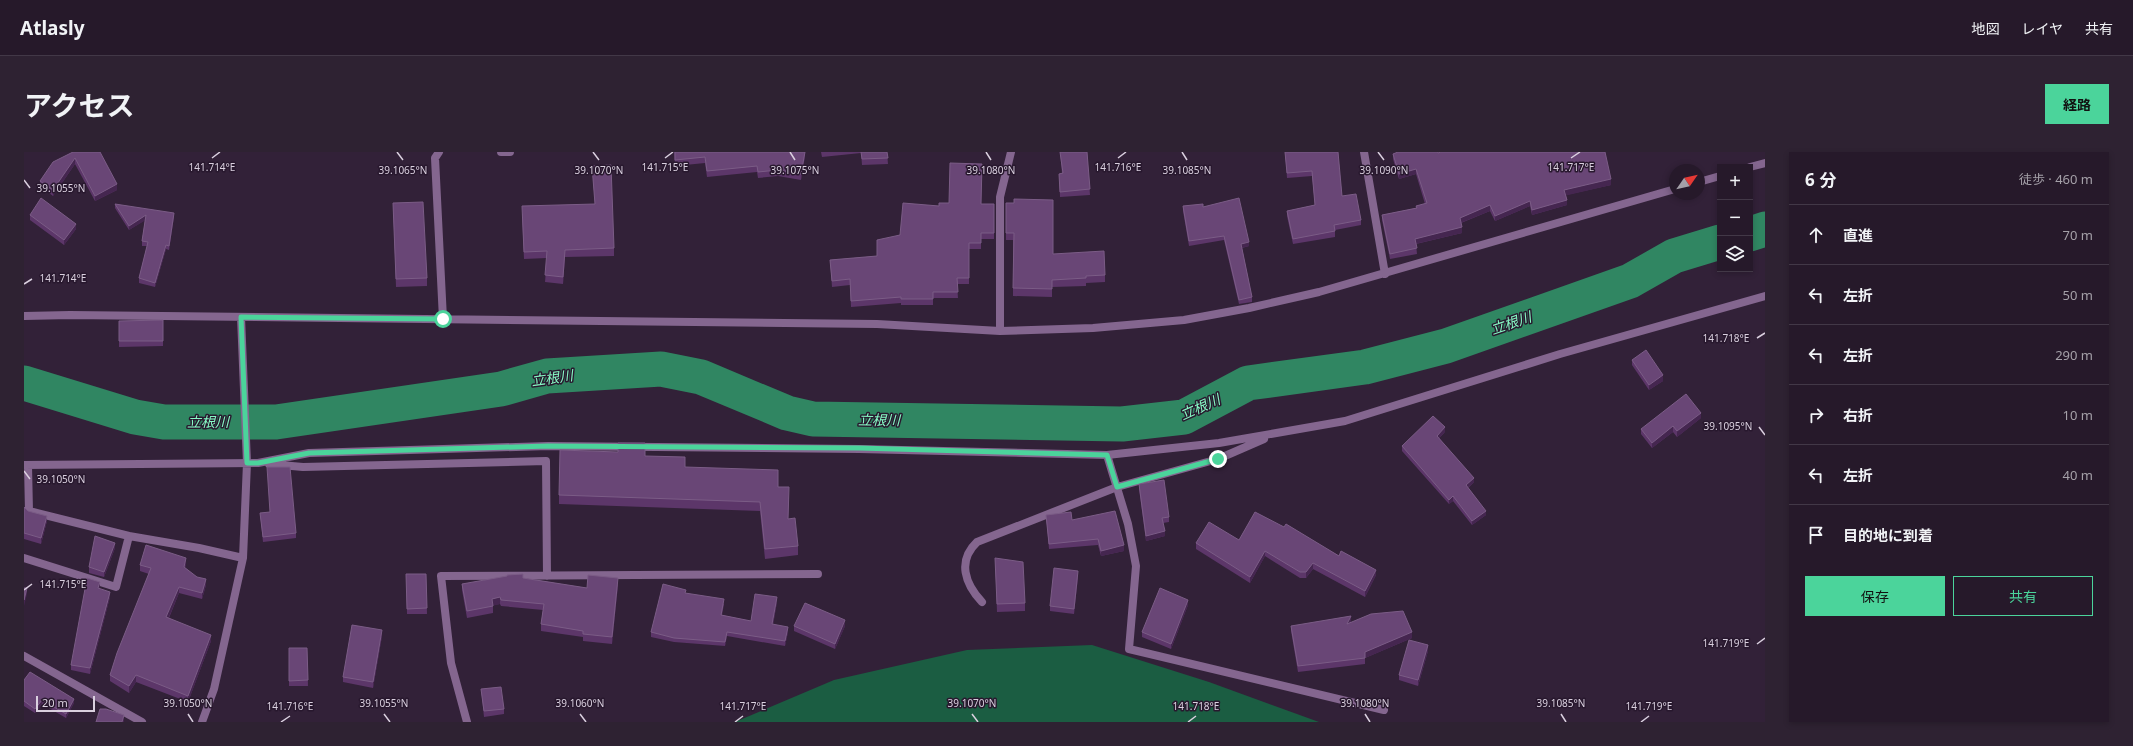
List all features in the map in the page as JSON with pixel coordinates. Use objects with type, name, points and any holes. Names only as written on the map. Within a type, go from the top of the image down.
[{"type":"street","points":[[440,152],[435,158],[443,319]]},
{"type":"street","points":[[501,152],[510,152]]},
{"type":"street","points":[[1000,331],[1000,197],[1011,152]]},
{"type":"street","points":[[1364,152],[1385,274]]},
{"type":"street","points":[[1753,166],[1765,163]]},
{"type":"street","points":[[1705,180],[1717,177]]},
{"type":"street","points":[[24,316],[877,324],[1000,331],[1093,328],[1184,320],[1249,308],[1385,274],[1669,191]]},
{"type":"street","points":[[258,463],[309,453],[548,446],[859,448],[1107,455],[1219,443],[1345,421],[1560,354],[1765,296]]},
{"type":"street","points":[[202,722],[214,689],[243,558],[247,460],[241,317]]},
{"type":"street","points":[[982,602],[972,591],[965,565],[965,556],[977,542],[1117,487],[1218,459],[1276,434]]},
{"type":"street","points":[[1107,455],[1128,524],[1136,566],[1129,649],[1384,710]]},
{"type":"street","points":[[243,558],[199,548],[129,536],[29,511],[26,465],[247,460],[258,463],[303,467],[546,461],[547,576]]},
{"type":"street","points":[[24,558],[116,587],[129,536]]},
{"type":"street","points":[[467,722],[451,663],[441,576],[818,574]]},
{"type":"street","points":[[24,656],[142,722]]},
{"type":"green space","points":[[1092,645],[1209,682],[1319,722],[735,722],[834,680],[967,650]]},
{"type":"building","points":[[73,152],[100,152],[117,184],[95,196],[75,158],[53,190],[40,181],[53,162]]},
{"type":"building","points":[[675,152],[805,152],[801,174],[778,170],[758,172],[757,166],[707,171],[705,157],[675,160]]},
{"type":"building","points":[[861,152],[887,152],[888,158],[862,159]]},
{"type":"building","points":[[1060,152],[1087,152],[1090,189],[1060,192],[1059,174],[1063,173]]},
{"type":"building","points":[[1285,152],[1338,152],[1342,196],[1356,194],[1361,220],[1334,225],[1335,231],[1293,239],[1287,211],[1315,205],[1312,171],[1287,173]]},
{"type":"building","points":[[1398,152],[1605,152],[1611,179],[1564,190],[1567,200],[1532,210],[1530,201],[1495,216],[1490,205],[1460,218],[1462,227],[1415,239],[1417,248],[1390,254],[1382,215],[1417,208],[1416,206],[1427,203],[1416,169],[1399,174],[1393,154]]},
{"type":"building","points":[[950,163],[982,164],[981,204],[994,204],[994,233],[981,233],[981,243],[969,243],[969,278],[957,278],[958,292],[933,292],[933,299],[901,299],[901,297],[851,301],[850,279],[832,281],[830,260],[877,256],[877,240],[900,235],[903,203],[939,206],[939,203],[949,203]]},
{"type":"building","points":[[611,165],[614,248],[565,250],[563,277],[545,275],[547,251],[524,252],[522,206],[595,204],[592,166]]},
{"type":"building","points":[[41,198],[76,224],[64,240],[30,215]]},
{"type":"building","points":[[1239,198],[1249,242],[1241,244],[1252,297],[1239,300],[1224,236],[1189,241],[1183,206],[1203,204],[1203,207]]},
{"type":"building","points":[[1014,199],[1053,200],[1053,254],[1104,251],[1105,275],[1086,276],[1086,278],[1052,280],[1052,289],[1013,288],[1014,233],[1006,233],[1006,203],[1014,203]]},
{"type":"building","points":[[423,202],[427,278],[396,279],[393,203]]},
{"type":"building","points":[[115,204],[174,213],[169,246],[166,245],[155,283],[139,278],[148,242],[142,241],[146,215],[129,226]]},
{"type":"building","points":[[163,320],[163,341],[119,341],[119,321]]},
{"type":"building","points":[[1646,350],[1663,375],[1649,385],[1632,360]]},
{"type":"building","points":[[1686,394],[1701,413],[1677,431],[1673,426],[1652,443],[1641,429]]},
{"type":"building","points":[[1433,416],[1445,427],[1437,436],[1474,478],[1466,485],[1486,511],[1472,521],[1453,496],[1449,500],[1402,446]]},
{"type":"building","points":[[618,443],[645,443],[645,456],[685,457],[685,467],[778,470],[778,487],[789,487],[788,519],[795,518],[798,546],[765,549],[760,502],[559,495],[560,450],[618,452]]},
{"type":"building","points":[[267,467],[290,467],[296,533],[263,537],[260,513],[270,512]]},
{"type":"building","points":[[1164,480],[1169,517],[1162,518],[1165,531],[1146,536],[1139,484]]},
{"type":"building","points":[[24,507],[28,511],[47,516],[41,538],[24,533]]},
{"type":"building","points":[[1115,511],[1124,545],[1101,551],[1098,539],[1049,544],[1046,515],[1071,512],[1072,520]]},
{"type":"building","points":[[1255,512],[1284,527],[1286,524],[1339,556],[1341,551],[1376,570],[1365,591],[1313,563],[1306,572],[1300,572],[1265,551],[1250,577],[1196,543],[1209,522],[1239,540]]},
{"type":"building","points":[[95,536],[115,543],[104,572],[89,567]]},
{"type":"building","points":[[146,545],[186,558],[184,567],[197,577],[206,579],[202,593],[179,587],[166,617],[211,635],[188,696],[136,675],[129,686],[110,675],[117,653],[151,568],[140,565]]},
{"type":"building","points":[[995,558],[1023,562],[1025,603],[997,604]]},
{"type":"building","points":[[1054,568],[1078,571],[1074,609],[1050,606]]},
{"type":"building","points":[[406,574],[426,574],[427,608],[407,609]]},
{"type":"building","points":[[523,574],[523,578],[587,588],[588,575],[618,578],[612,637],[583,634],[583,631],[541,624],[544,604],[501,600],[500,597],[492,599],[493,606],[467,611],[462,584],[507,575]]},
{"type":"building","points":[[87,578],[100,582],[98,588],[110,592],[90,668],[71,665]]},
{"type":"building","points":[[663,584],[686,590],[685,593],[724,599],[721,615],[751,621],[755,594],[777,597],[772,624],[788,627],[785,641],[727,632],[725,642],[674,638],[651,632]]},
{"type":"building","points":[[24,588],[27,588],[24,600]]},
{"type":"building","points":[[1160,588],[1188,600],[1171,644],[1142,632]]},
{"type":"building","points":[[805,603],[845,620],[835,644],[794,626]]},
{"type":"building","points":[[1403,611],[1412,632],[1365,652],[1365,658],[1298,666],[1291,626],[1351,616],[1347,624],[1371,614]]},
{"type":"building","points":[[352,625],[382,630],[373,682],[343,677]]},
{"type":"building","points":[[1409,640],[1428,645],[1418,680],[1399,675]]},
{"type":"building","points":[[289,648],[307,648],[308,680],[289,681]]},
{"type":"building","points":[[30,672],[74,699],[66,714],[42,700],[35,709],[24,701],[24,680]]},
{"type":"building","points":[[501,687],[504,709],[484,711],[481,689]]},
{"type":"building","points":[[100,709],[106,709],[124,715],[122,722],[96,722]]},
{"type":"waterway","name":"立根川","points":[[1753,233],[1765,229]]},
{"type":"waterway","name":"立根川","points":[[24,383],[135,417],[164,422],[276,422],[501,389],[547,376],[661,369],[701,377],[787,413],[813,419],[1122,424],[1184,417],[1248,383],[1365,367],[1446,346],[1630,281],[1674,256],[1717,243]]},
{"type":"route","points":[[443,319],[241,317],[247,463],[258,463],[309,453],[548,446],[859,448],[1107,455],[1117,487],[1218,459]]}]
